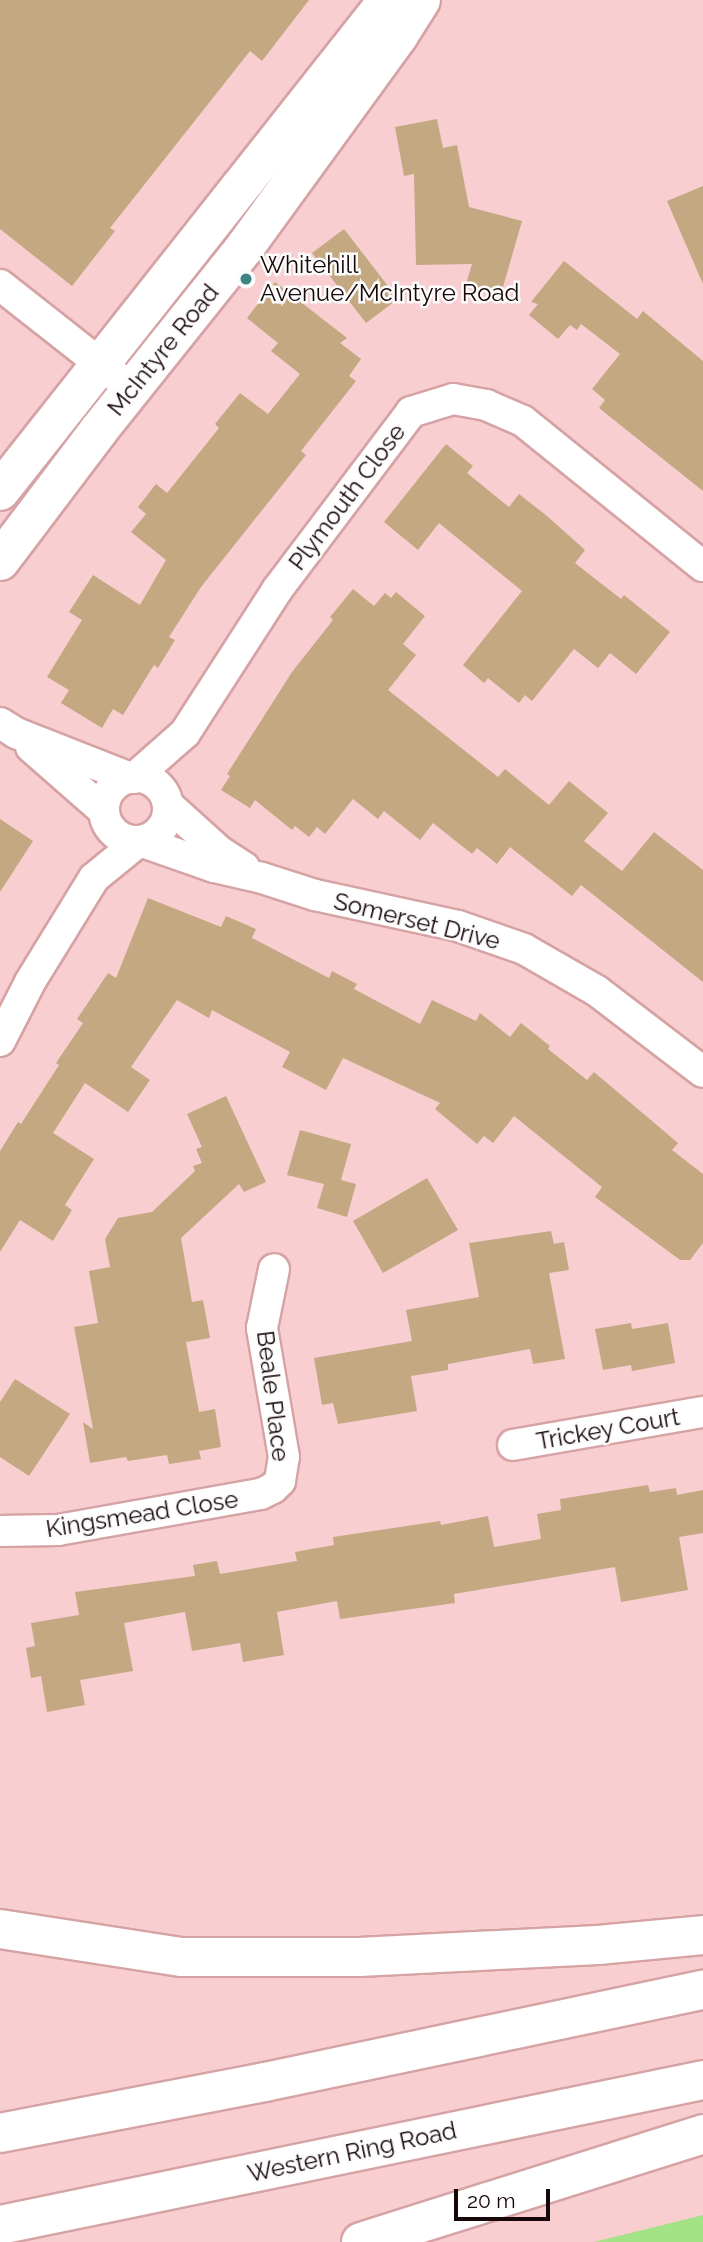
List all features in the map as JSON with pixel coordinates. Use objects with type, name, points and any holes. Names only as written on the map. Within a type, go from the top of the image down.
[{"type":"main road","name":"McIntyre Road","points":[[0,491],[388,0]]},
{"type":"main road","name":"McIntyre Road","points":[[0,561],[245,247],[399,35],[421,0]]},
{"type":"main road","points":[[0,1929],[181,1957],[359,1957],[598,1945],[703,1935]]},
{"type":"main road","points":[[0,2133],[265,2082],[703,1990]]},
{"type":"main road","name":"Western Ring Road","points":[[0,2225],[703,2080]]},
{"type":"main road","points":[[361,2242],[703,2134]]},
{"type":"street","points":[[0,285],[132,389]]},
{"type":"street","name":"Plymouth Close","points":[[132,778],[185,733],[277,590],[411,412],[453,399],[486,405],[523,421],[703,566]]},
{"type":"street","points":[[0,1041],[30,982],[94,878],[139,842],[158,833],[168,815],[167,803],[155,783],[132,778],[8,728]]},
{"type":"street","points":[[8,728],[104,814],[114,833],[139,842]]},
{"type":"street","name":"Plymouth Close","points":[[167,803],[185,733]]},
{"type":"street","points":[[94,878],[105,802],[114,786],[132,778]]},
{"type":"street","name":"Somerset Drive","points":[[167,803],[219,850],[262,878]]},
{"type":"street","name":"Somerset Drive","points":[[139,842],[214,867],[262,878],[315,895],[458,926],[524,949],[597,991],[703,1072]]},
{"type":"street","name":"Beale Place","points":[[274,1269],[262,1328],[284,1457],[280,1481]]},
{"type":"street","name":"Trickey Court","points":[[513,1445],[703,1412]]},
{"type":"street","name":"Kingsmead Close","points":[[0,1531],[58,1530],[248,1497],[261,1494],[280,1481]]},
{"type":"green space","points":[[703,2215],[703,2242],[594,2242]]},
{"type":"building","points":[[0,0],[309,0],[262,61],[250,51],[110,228],[115,231],[72,286],[0,229]]},
{"type":"building","points":[[437,119],[443,148],[457,145],[469,207],[522,221],[501,294],[466,284],[472,264],[416,265],[414,174],[404,176],[395,127]]},
{"type":"building","points":[[703,186],[703,284],[667,201]]},
{"type":"building","points":[[344,229],[398,299],[366,323],[312,253]]},
{"type":"building","points":[[564,261],[637,319],[643,311],[703,361],[703,491],[599,408],[605,400],[592,389],[620,354],[581,324],[577,330],[570,325],[558,339],[529,315],[538,304],[531,302]]},
{"type":"building","points":[[275,282],[347,338],[340,343],[361,359],[349,376],[356,381],[301,451],[306,455],[201,587],[169,637],[175,640],[158,668],[154,665],[123,715],[113,709],[102,728],[61,703],[69,690],[47,677],[82,620],[69,612],[93,575],[140,605],[166,560],[131,532],[146,514],[138,507],[156,484],[167,493],[219,428],[215,424],[240,393],[268,414],[300,374],[271,351],[278,343],[247,318]]},
{"type":"building","points":[[446,444],[473,466],[467,473],[509,507],[519,494],[547,516],[585,550],[575,563],[621,599],[624,595],[670,632],[636,674],[610,653],[598,668],[574,649],[532,701],[525,695],[519,703],[488,678],[484,683],[463,665],[522,591],[439,523],[418,550],[384,522]]},
{"type":"building","points":[[353,589],[374,606],[385,593],[391,598],[396,592],[425,616],[403,644],[416,655],[388,690],[498,777],[505,769],[549,805],[569,781],[608,813],[584,841],[622,871],[654,832],[703,870],[703,982],[581,885],[572,896],[510,847],[497,864],[477,848],[472,854],[433,823],[420,840],[384,811],[378,819],[353,799],[325,834],[317,827],[309,837],[295,826],[292,830],[255,800],[250,808],[221,790],[230,776],[227,774],[292,672],[333,620],[330,617]]},
{"type":"building","points":[[0,819],[33,841],[0,892]]},
{"type":"building","points":[[148,898],[221,927],[226,916],[256,929],[252,938],[329,978],[332,971],[357,984],[354,989],[420,1024],[432,1000],[476,1021],[480,1013],[510,1037],[521,1023],[587,1080],[594,1072],[678,1143],[672,1150],[703,1174],[703,1243],[690,1260],[680,1260],[595,1197],[602,1187],[514,1116],[493,1143],[484,1136],[477,1144],[435,1109],[440,1103],[343,1058],[326,1090],[282,1067],[290,1052],[212,1010],[209,1018],[177,1000],[131,1067],[150,1080],[128,1112],[85,1083],[53,1133],[94,1159],[65,1205],[72,1210],[53,1241],[20,1220],[0,1252],[0,1151],[59,1065],[56,1063],[83,1023],[77,1019],[108,973],[116,978]]},
{"type":"building","points":[[226,1096],[266,1182],[244,1192],[239,1184],[181,1238],[192,1302],[203,1300],[210,1338],[186,1342],[199,1412],[215,1409],[221,1447],[199,1451],[201,1459],[169,1464],[167,1455],[128,1461],[126,1457],[90,1463],[83,1422],[93,1429],[74,1327],[98,1323],[89,1271],[110,1267],[105,1239],[118,1218],[152,1212],[195,1171],[193,1166],[202,1163],[196,1149],[202,1147],[187,1114]]},
{"type":"building","points":[[300,1130],[351,1144],[341,1180],[356,1184],[347,1217],[317,1208],[324,1184],[287,1175]]},
{"type":"building","points":[[427,1178],[458,1230],[383,1273],[353,1221]]},
{"type":"building","points":[[551,1231],[554,1244],[564,1242],[569,1270],[549,1273],[565,1359],[533,1364],[530,1349],[448,1364],[448,1370],[411,1376],[417,1411],[338,1424],[333,1403],[322,1405],[314,1358],[412,1341],[406,1310],[479,1297],[469,1243]]},
{"type":"building","points":[[631,1323],[632,1329],[668,1323],[675,1363],[632,1371],[631,1365],[603,1370],[595,1329]]},
{"type":"building","points":[[15,1379],[70,1414],[29,1476],[0,1457],[0,1402]]},
{"type":"building","points":[[648,1485],[650,1492],[676,1488],[677,1495],[703,1490],[703,1533],[679,1537],[688,1590],[621,1602],[615,1567],[454,1594],[455,1603],[340,1619],[337,1601],[277,1612],[284,1655],[243,1662],[240,1643],[192,1651],[185,1612],[124,1623],[133,1671],[80,1680],[85,1705],[47,1712],[41,1676],[31,1678],[26,1648],[35,1646],[31,1623],[79,1615],[75,1592],[195,1576],[193,1565],[217,1561],[220,1574],[297,1561],[295,1552],[334,1545],[333,1537],[440,1521],[441,1525],[488,1516],[494,1547],[541,1539],[537,1514],[561,1510],[560,1499]]},
{"type":"place","name":"Whitehill Avenue/McIntyre Road","points":[[246,279]]}]
